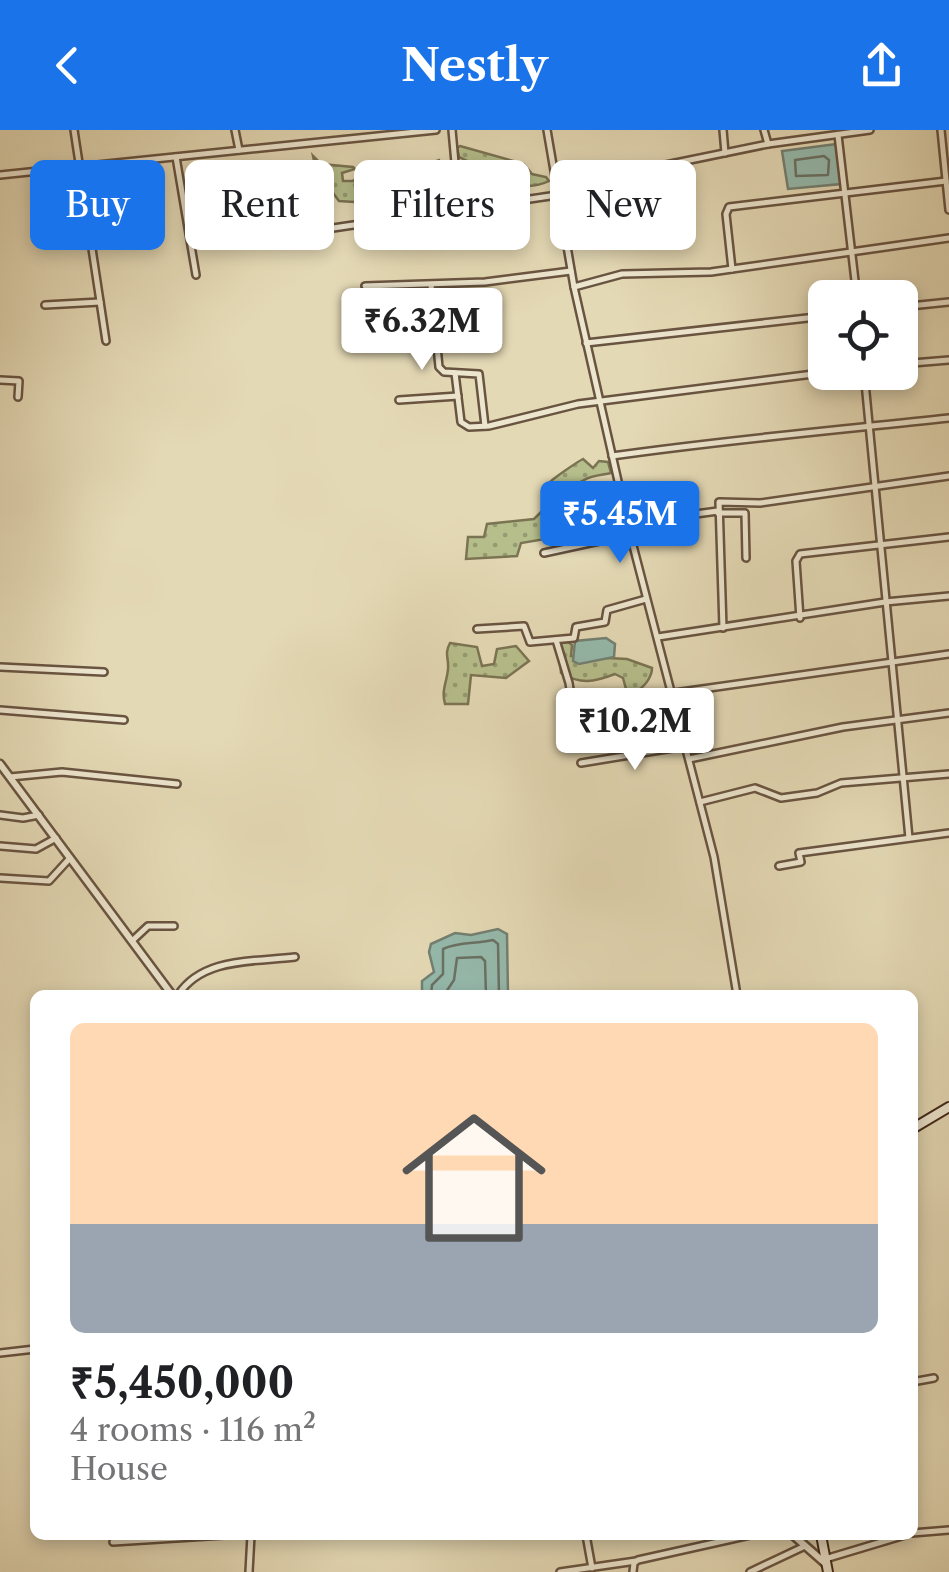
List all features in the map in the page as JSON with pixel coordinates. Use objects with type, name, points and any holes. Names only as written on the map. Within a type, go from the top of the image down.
[{"type":"main road","points":[[918,1126],[949,1108]]},
{"type":"main road","points":[[823,1540],[826,1565]]},
{"type":"street","points":[[74,130],[77,160]]},
{"type":"street","points":[[235,130],[239,150]]},
{"type":"street","points":[[147,160],[436,130]]},
{"type":"street","points":[[452,130],[455,160]]},
{"type":"street","points":[[546,130],[551,160]]},
{"type":"street","points":[[724,130],[725,153]]},
{"type":"street","points":[[764,130],[768,144]]},
{"type":"street","points":[[696,161],[768,144],[870,130]]},
{"type":"street","points":[[842,133],[844,193],[855,280]]},
{"type":"street","points":[[944,133],[949,210]]},
{"type":"street","points":[[176,157],[196,275]]},
{"type":"street","points":[[0,174],[30,171]]},
{"type":"street","points":[[732,269],[726,214],[729,207],[947,178]]},
{"type":"street","points":[[334,228],[550,197]]},
{"type":"street","points":[[574,287],[622,274],[669,275],[732,269],[949,238]]},
{"type":"street","points":[[92,250],[106,342]]},
{"type":"street","points":[[567,250],[630,534],[714,857],[736,990]]},
{"type":"street","points":[[365,286],[484,282],[571,271]]},
{"type":"street","points":[[430,284],[439,367],[455,374],[479,374],[485,426]]},
{"type":"street","points":[[45,305],[100,302]]},
{"type":"street","points":[[918,305],[949,302]]},
{"type":"street","points":[[586,343],[808,318]]},
{"type":"street","points":[[918,363],[949,360]]},
{"type":"street","points":[[455,374],[463,425],[485,426],[600,400],[808,375]]},
{"type":"street","points":[[0,380],[19,380],[18,398]]},
{"type":"street","points":[[866,390],[909,838]]},
{"type":"street","points":[[399,400],[458,396]]},
{"type":"street","points":[[612,456],[949,418]]},
{"type":"street","points":[[722,628],[720,502],[760,503],[949,476]]},
{"type":"street","points":[[544,553],[667,526],[688,514],[718,512],[746,513],[746,558]]},
{"type":"street","points":[[800,618],[796,561],[800,554],[949,537]]},
{"type":"street","points":[[658,637],[949,596]]},
{"type":"street","points":[[478,629],[524,626],[529,642],[575,638],[578,626],[605,622],[607,610],[646,598]]},
{"type":"street","points":[[556,640],[569,684],[577,734]]},
{"type":"street","points":[[674,694],[949,654]]},
{"type":"street","points":[[0,667],[104,672]]},
{"type":"street","points":[[0,710],[124,720]]},
{"type":"street","points":[[688,759],[843,727],[949,714]]},
{"type":"street","points":[[581,763],[686,746]]},
{"type":"street","points":[[0,764],[171,990]]},
{"type":"street","points":[[10,777],[62,772],[177,784]]},
{"type":"street","points":[[700,802],[755,788],[782,798],[818,793],[833,784],[949,774]]},
{"type":"street","points":[[0,815],[38,815]]},
{"type":"street","points":[[780,866],[801,862],[800,853],[949,833]]},
{"type":"street","points":[[0,846],[36,848],[56,838]]},
{"type":"street","points":[[0,878],[49,881],[70,858]]},
{"type":"street","points":[[132,941],[148,926],[174,926]]},
{"type":"street","points":[[180,990],[204,970],[292,958]]},
{"type":"street","points":[[939,1114],[949,1117]]},
{"type":"street","points":[[0,1353],[30,1350]]},
{"type":"street","points":[[918,1381],[934,1378]]},
{"type":"street","points":[[918,1533],[949,1530]]},
{"type":"street","points":[[113,1542],[135,1540]]},
{"type":"street","points":[[249,1572],[251,1540]]},
{"type":"street","points":[[587,1540],[592,1568]]},
{"type":"street","points":[[560,1572],[636,1561],[728,1540]]},
{"type":"street","points":[[798,1540],[826,1565],[892,1540]]},
{"type":"street","points":[[750,1572],[805,1546]]},
{"type":"street","points":[[633,1572],[636,1561]]},
{"type":"green space","points":[[457,148],[510,160],[465,160],[459,157]]},
{"type":"green space","points":[[334,165],[353,167],[342,173],[343,181],[354,180],[354,202],[339,201],[334,194]]},
{"type":"green space","points":[[530,172],[549,181],[530,186]]},
{"type":"green space","points":[[583,459],[593,468],[599,461],[608,462],[611,473],[590,477],[564,490],[550,489],[551,481]]},
{"type":"green space","points":[[544,509],[562,511],[566,518],[563,536],[521,543],[517,556],[466,559],[468,537],[484,537],[487,524],[534,519]]},
{"type":"green space","points":[[450,643],[477,647],[482,666],[494,664],[497,649],[516,646],[529,661],[506,678],[471,675],[468,704],[445,704]]},
{"type":"green space","points":[[559,643],[572,645],[571,656],[627,659],[652,668],[651,675],[635,692],[626,689],[623,678],[615,674],[588,681],[568,677],[561,673]]},
{"type":"water","points":[[837,144],[841,184],[788,189],[782,151]]},
{"type":"water","points":[[606,638],[615,644],[614,657],[579,664],[573,661],[575,641]]},
{"type":"water","points":[[498,929],[507,934],[508,990],[422,990],[422,981],[434,972],[431,944],[455,933],[471,935]]}]
